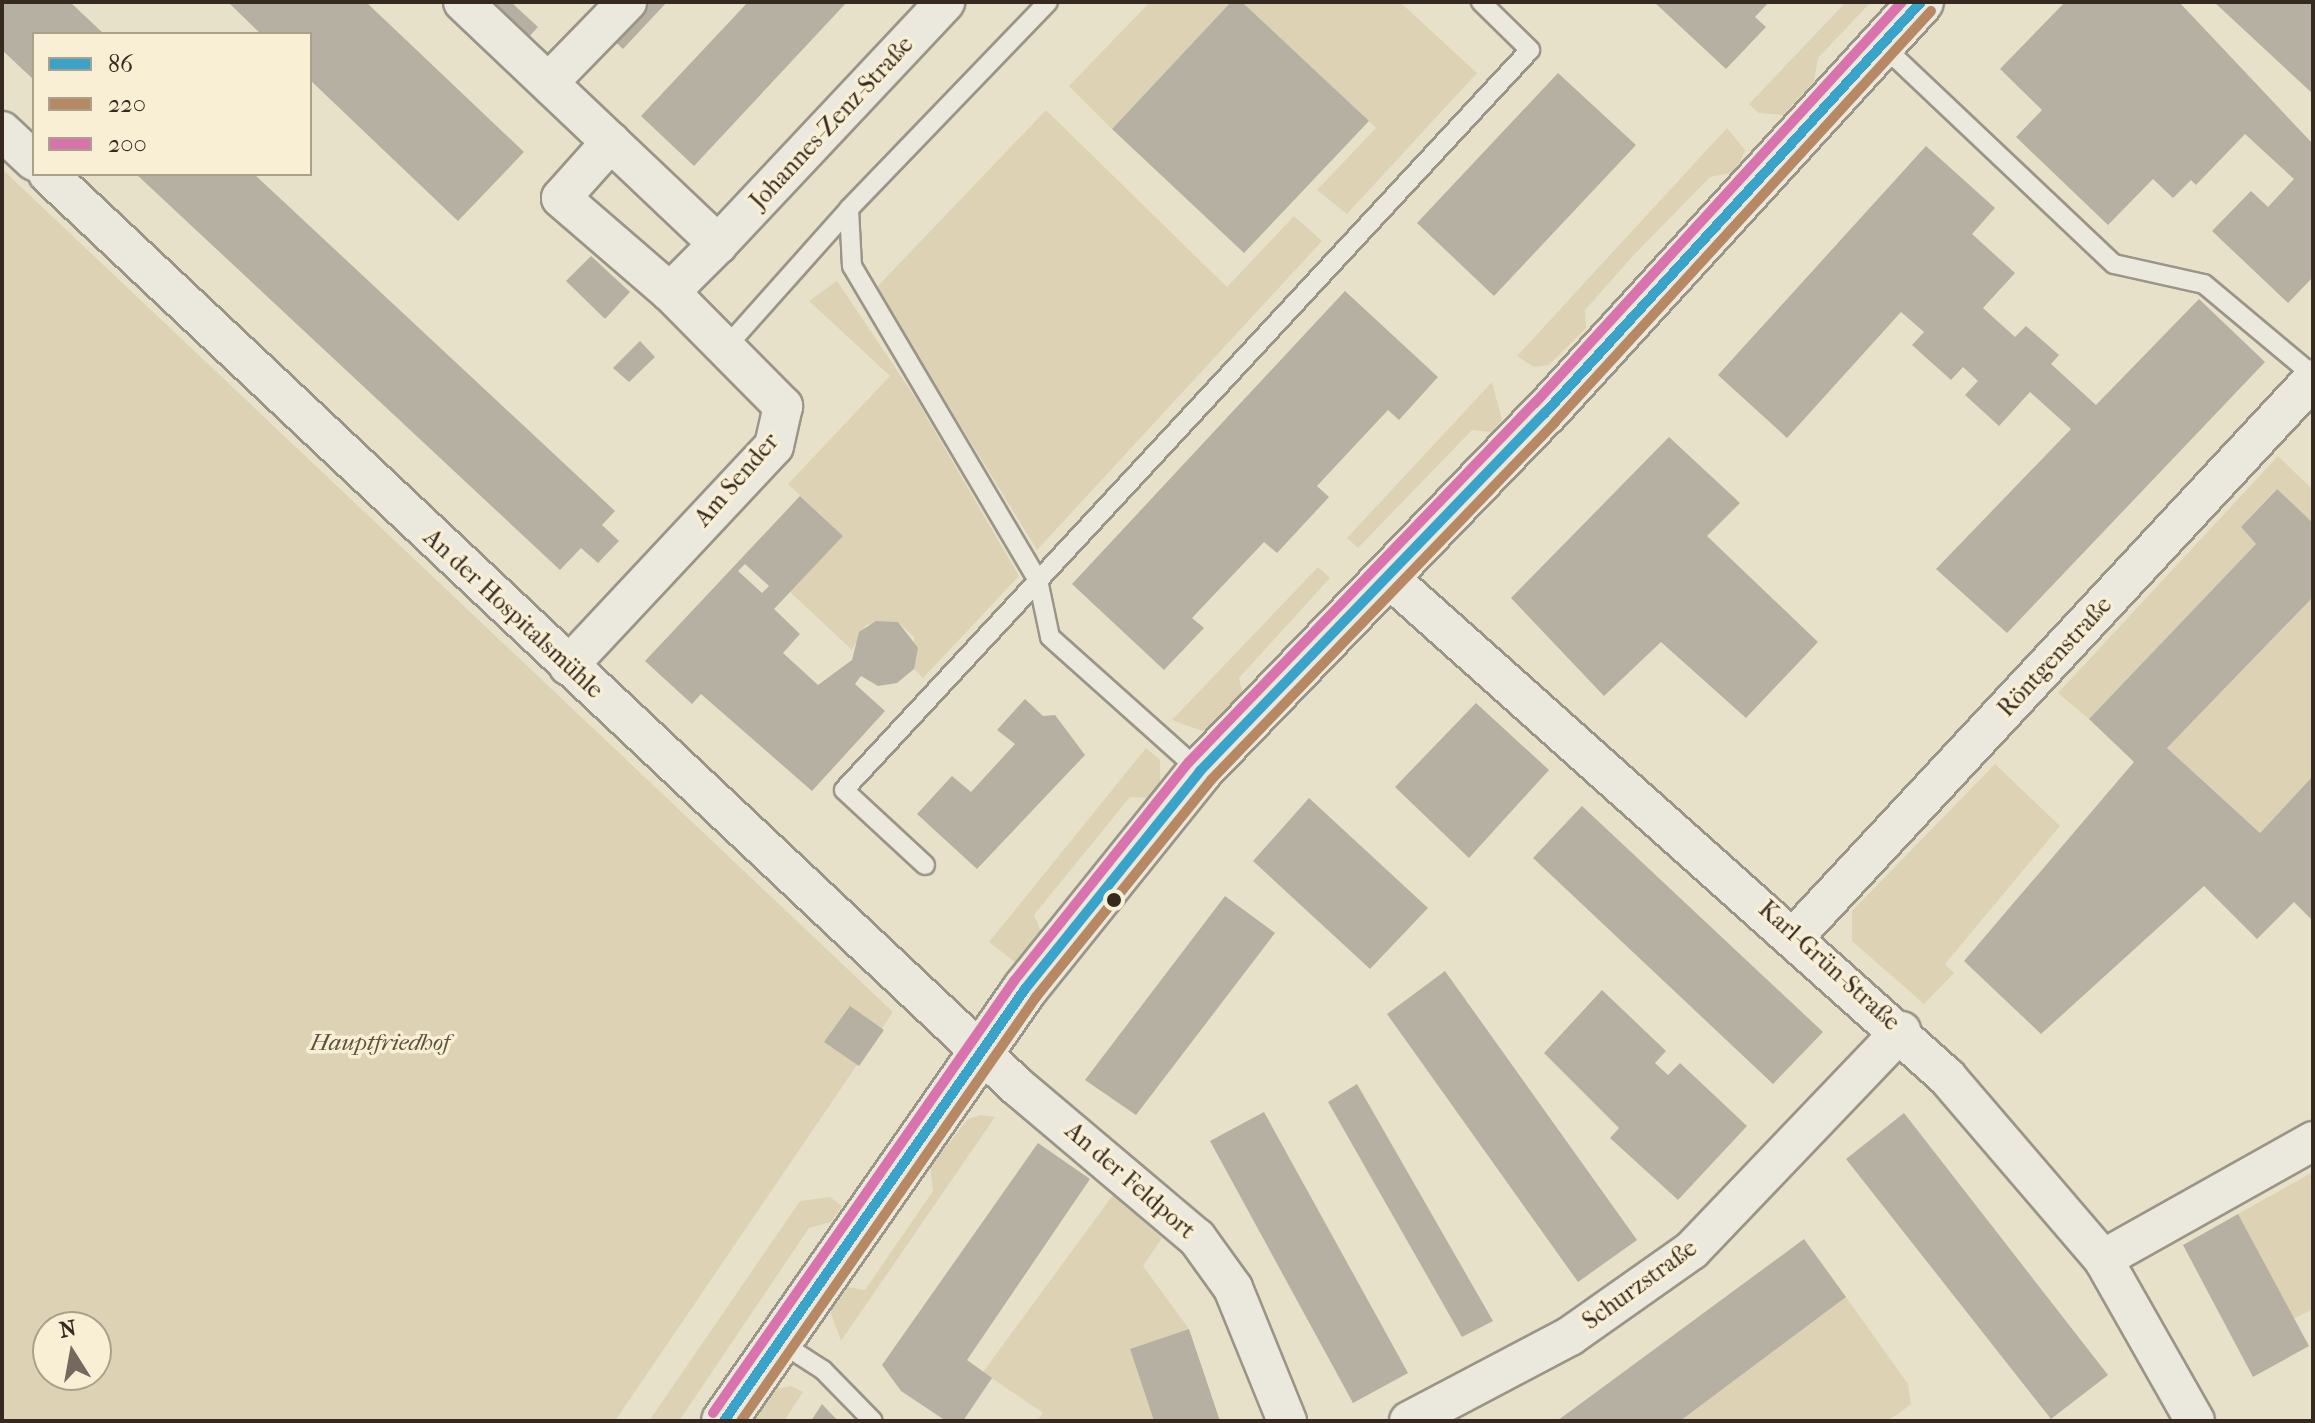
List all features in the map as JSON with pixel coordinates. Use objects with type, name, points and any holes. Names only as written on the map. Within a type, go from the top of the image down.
[{"type":"main road","points":[[724,1421],[983,1049],[1094,898],[1200,771],[1388,577],[1921,2]]},
{"type":"street","points":[[463,2],[718,244],[670,292]]},
{"type":"street","points":[[549,82],[627,2]]},
{"type":"street","name":"Johannes-Zenz-Straße","points":[[718,244],[945,2]]},
{"type":"street","points":[[2,131],[32,159]]},
{"type":"street","name":"Am Sender","points":[[568,666],[782,432],[783,406],[727,346],[561,198],[611,142]]},
{"type":"street","name":"An der Hospitalsmühle","points":[[50,176],[568,666],[983,1049]]},
{"type":"street","name":"Röntgenstraße","points":[[1796,935],[2313,377]]},
{"type":"street","name":"Karl-Grün-Straße","points":[[1388,577],[1901,1031],[2103,1259],[2195,1421]]},
{"type":"street","name":"Schurzstraße","points":[[1409,1421],[1570,1336],[1692,1250],[1901,1031]]},
{"type":"street","name":"An der Feldport","points":[[983,1049],[1018,1087],[1197,1238],[1233,1288],[1287,1421]]},
{"type":"street","points":[[2103,1259],[2313,1141]]},
{"type":"lane","points":[[727,346],[849,209],[1048,2]]},
{"type":"lane","points":[[925,865],[844,790],[1530,50],[1481,2]]},
{"type":"lane","points":[[1881,44],[2114,264],[2204,284],[2313,377]]},
{"type":"lane","points":[[849,209],[852,266],[1038,580],[1050,637],[1200,771]]},
{"type":"lane","points":[[778,1341],[823,1370],[873,1421]]},
{"type":"green space","points":[[1150,2],[1231,2],[1112,129],[1069,86]]},
{"type":"green space","points":[[1242,2],[1400,2],[1477,73],[1347,214],[1317,190],[1376,128]]},
{"type":"green space","points":[[1846,2],[1871,2],[1818,58],[1814,81],[1783,115],[1759,113],[1749,104]]},
{"type":"green space","points":[[1046,110],[1227,287],[1294,216],[1322,241],[1037,550],[876,288]]},
{"type":"green space","points":[[1727,128],[1745,150],[1736,172],[1710,177],[1632,257],[1585,310],[1586,328],[1549,365],[1534,367],[1517,356]]},
{"type":"green space","name":"Hauptfriedhof","points":[[2,169],[893,1012],[615,1421],[2,1421]]},
{"type":"green space","points":[[837,281],[915,397],[1019,576],[923,678],[914,669],[914,637],[898,622],[866,625],[852,650],[790,592],[843,536],[788,484],[890,376],[809,301]]},
{"type":"green space","points":[[1492,382],[1502,420],[1491,432],[1472,430],[1358,548],[1347,538]]},
{"type":"green space","points":[[2278,456],[2313,490],[2313,523],[2276,489],[2241,527],[2256,544],[2089,719],[2058,693]]},
{"type":"green space","points":[[1318,567],[1330,578],[1239,678],[1243,695],[1205,732],[1172,720]]},
{"type":"green space","points":[[2313,597],[2313,776],[2260,833],[2167,748]]},
{"type":"green space","points":[[1146,748],[1160,760],[1160,785],[1150,798],[1130,797],[1034,915],[1042,933],[1016,963],[989,942]]},
{"type":"green space","points":[[1995,764],[2060,826],[1945,964],[1954,973],[1924,1004],[1852,941],[1852,911]]},
{"type":"green space","points":[[980,1115],[995,1117],[841,1341],[830,1311],[842,1286],[865,1290],[933,1191],[930,1167],[968,1119]]},
{"type":"green space","points":[[2313,1172],[2313,1309],[2293,1319],[2238,1214]]},
{"type":"green space","points":[[1113,1195],[1162,1238],[1143,1266],[1189,1329],[1130,1349],[1154,1421],[1037,1421],[1043,1413],[983,1372]]},
{"type":"green space","points":[[830,1197],[842,1206],[831,1222],[809,1228],[679,1421],[649,1421],[800,1201]]},
{"type":"green space","points":[[1846,1297],[1908,1384],[1911,1404],[1897,1415],[1885,1421],[1680,1421]]},
{"type":"green space","points":[[791,1386],[803,1392],[784,1421],[744,1421],[768,1391]]},
{"type":"building","points":[[2,2],[70,2],[102,32],[32,32],[32,78],[2,50]]},
{"type":"building","points":[[228,2],[366,2],[524,152],[458,221],[312,82],[312,32],[259,32]]},
{"type":"building","points":[[486,2],[511,2],[538,27],[526,40]]},
{"type":"building","points":[[646,2],[667,2],[623,49],[611,38]]},
{"type":"building","points":[[748,2],[847,2],[694,166],[641,116]]},
{"type":"building","points":[[1231,2],[1242,2],[1369,121],[1244,253],[1112,129]]},
{"type":"building","points":[[1654,2],[1769,2],[1755,17],[1766,27],[1726,69]]},
{"type":"building","points":[[2065,2],[2179,2],[2313,144],[2313,277],[2288,303],[2212,231],[2251,191],[2268,207],[2294,179],[2245,134],[2196,185],[2191,180],[2173,198],[2153,179],[2108,225],[2016,137],[2042,110],[2000,69]]},
{"type":"building","points":[[2214,2],[2313,2],[2313,94]]},
{"type":"building","points":[[1558,73],[1636,145],[1494,296],[1417,223]]},
{"type":"building","points":[[1926,146],[1995,208],[1972,234],[2015,273],[1983,308],[2015,337],[2026,326],[2059,355],[2051,364],[2096,405],[2199,299],[2265,362],[2007,633],[1936,569],[2071,429],[2030,392],[1999,426],[1965,395],[1978,381],[1963,367],[1951,380],[1912,345],[1924,332],[1901,312],[1787,438],[1718,375]]},
{"type":"building","points":[[138,176],[256,176],[615,511],[602,525],[619,541],[598,563],[581,548],[560,570]]},
{"type":"building","points":[[591,256],[630,292],[605,319],[566,281]]},
{"type":"building","points":[[1345,291],[1438,377],[1399,420],[1388,410],[1317,486],[1329,497],[1277,553],[1264,542],[1192,618],[1204,628],[1164,670],[1072,584]]},
{"type":"building","points":[[640,341],[655,357],[629,382],[613,368]]},
{"type":"building","points":[[1669,437],[1740,503],[1707,536],[1818,642],[1746,718],[1661,642],[1604,696],[1511,598]]},
{"type":"building","points":[[2277,489],[2313,523],[2313,597],[2167,748],[2260,833],[2313,776],[2313,921],[2294,902],[2257,939],[2204,886],[2041,1034],[1964,961],[2134,762],[2089,719],[2256,544],[2241,527]]},
{"type":"building","points":[[800,496],[843,536],[774,609],[800,634],[783,653],[818,685],[852,660],[859,632],[876,621],[898,622],[918,648],[914,669],[897,683],[878,686],[861,676],[855,684],[885,711],[812,791],[701,694],[692,704],[645,661]],"holes":[[[745,564],[769,586],[762,593],[738,571]]]},
{"type":"building","points":[[1025,699],[1043,716],[1055,715],[1085,755],[977,869],[917,814],[952,776],[971,792],[1015,744],[997,730]]},
{"type":"building","points":[[1476,703],[1549,770],[1469,858],[1395,787]]},
{"type":"building","points":[[1309,798],[1428,908],[1370,969],[1253,861]]},
{"type":"building","points":[[1582,806],[1823,1032],[1773,1084],[1533,858]]},
{"type":"building","points":[[1225,896],[1275,933],[1136,1115],[1085,1080]]},
{"type":"building","points":[[1445,971],[1637,1240],[1578,1282],[1387,1014]]},
{"type":"building","points":[[1602,990],[1666,1051],[1655,1063],[1668,1075],[1680,1063],[1747,1126],[1678,1200],[1610,1138],[1619,1128],[1544,1053]]},
{"type":"building","points":[[850,1006],[884,1030],[859,1066],[824,1042]]},
{"type":"building","points":[[1357,1084],[1493,1321],[1462,1337],[1328,1102]]},
{"type":"building","points":[[1264,1112],[1408,1373],[1353,1403],[1210,1141]]},
{"type":"building","points":[[1904,1113],[2108,1375],[2051,1419],[1846,1159]]},
{"type":"building","points":[[1038,1143],[1090,1179],[967,1360],[992,1378],[963,1421],[946,1421],[901,1391],[882,1365]]},
{"type":"building","points":[[2238,1214],[2309,1346],[2253,1377],[2183,1245]]},
{"type":"building","points":[[1804,1239],[1846,1297],[1680,1421],[1557,1421]]},
{"type":"building","points":[[1189,1329],[1220,1421],[1154,1421],[1130,1349]]},
{"type":"building","points":[[822,1404],[838,1421],[811,1421]]},
{"type":"transit line","name":"200","points":[[713,1413],[1014,981],[1189,762],[1535,403],[1902,2]]},
{"type":"transit line","name":"86","points":[[724,1421],[1025,989],[1200,771],[1545,413],[1921,2]]},
{"type":"transit line","name":"220","points":[[741,1421],[1036,997],[1211,780],[1555,422],[1931,11]]}]
